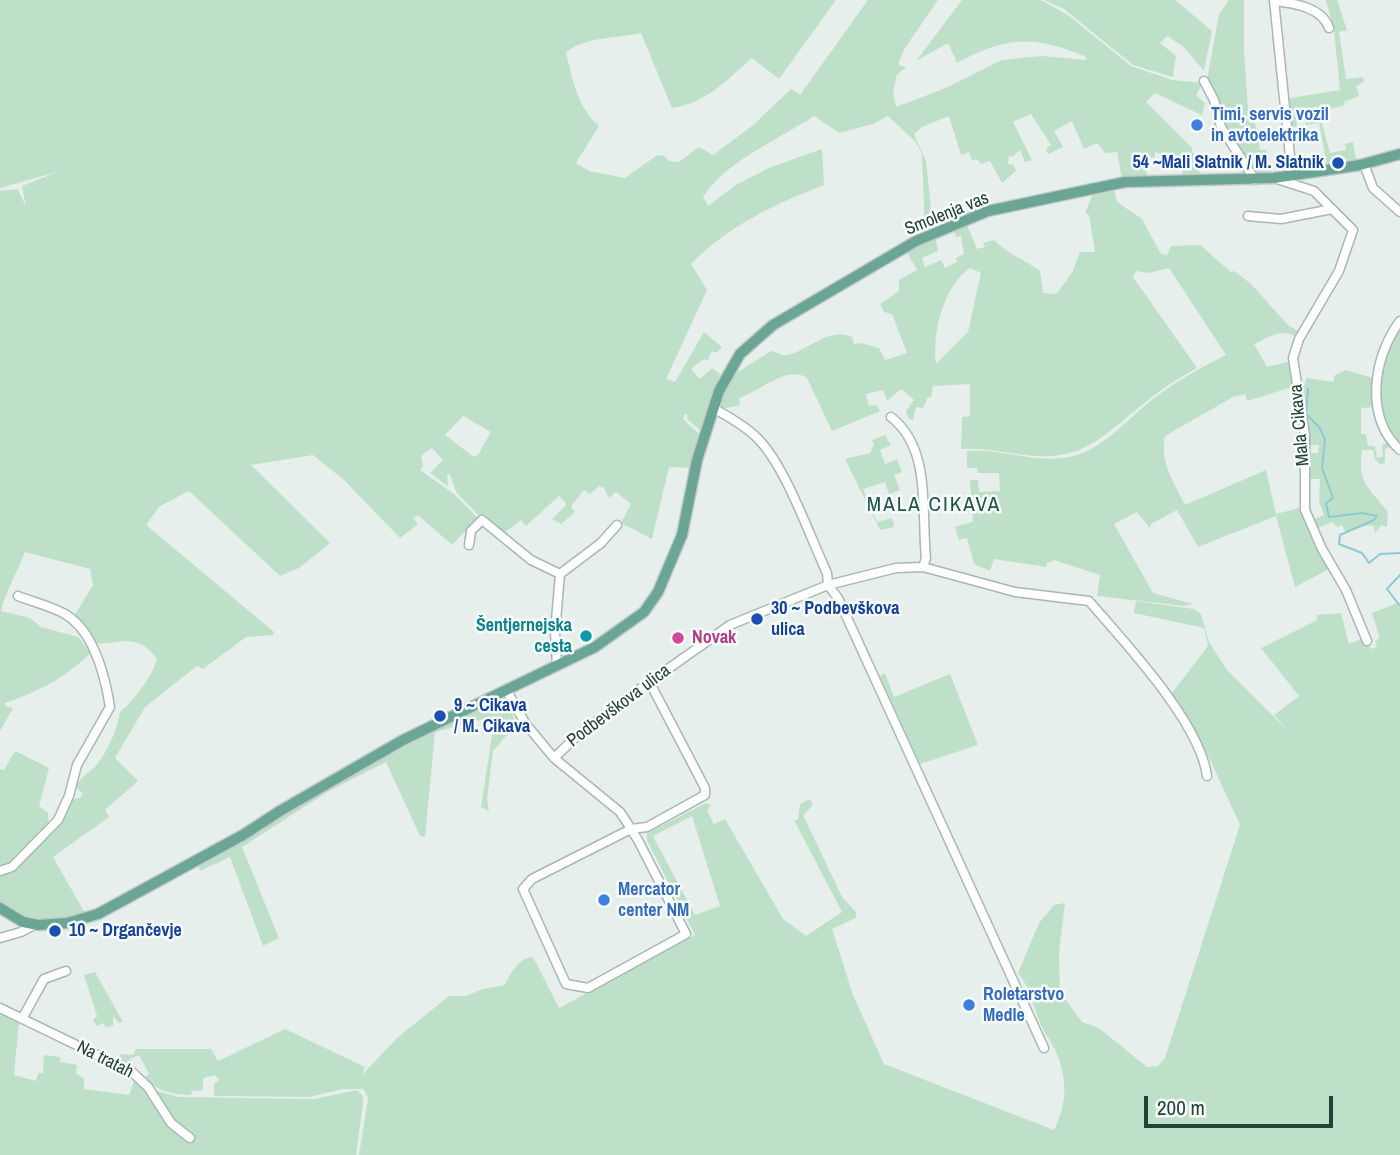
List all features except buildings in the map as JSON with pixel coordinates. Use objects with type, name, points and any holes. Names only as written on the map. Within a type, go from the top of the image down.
[{"type":"main road","name":"Smolenja vas","points":[[713,408],[740,354],[764,331],[916,241],[947,226],[988,211],[1125,182],[1255,180],[1364,164],[1400,154]]},
{"type":"main road","points":[[0,908],[34,925],[67,923],[98,914],[243,835],[376,755],[557,666],[624,629],[644,612],[658,592],[682,534],[696,460],[713,408]]},
{"type":"street","points":[[1292,176],[1274,0],[1297,4],[1319,14],[1326,19],[1329,28]]},
{"type":"street","points":[[1204,81],[1214,100],[1221,127],[1255,180]]},
{"type":"street","points":[[1364,164],[1373,188],[1400,212]]},
{"type":"street","name":"Smolenja vas","points":[[1274,178],[1285,184],[1308,187],[1332,209],[1353,230],[1346,250]]},
{"type":"street","points":[[1248,216],[1281,219],[1332,209]]},
{"type":"street","name":"Mala Cikava","points":[[1346,250],[1334,279],[1299,339],[1293,358],[1305,435],[1305,510],[1322,549],[1346,590],[1367,641]]},
{"type":"street","points":[[1400,321],[1385,344],[1377,384],[1382,426],[1400,450]]},
{"type":"street","points":[[713,408],[755,435],[786,482],[827,573],[828,585],[838,598],[1044,1048]]},
{"type":"street","points":[[891,417],[909,433],[918,463],[926,558],[923,566]]},
{"type":"street","points":[[469,545],[471,531],[482,520],[531,560],[560,574]]},
{"type":"street","points":[[557,666],[555,632],[560,574],[601,543],[617,525]]},
{"type":"street","points":[[828,585],[896,568],[923,566],[1004,589],[1089,601],[1139,659],[1190,731],[1205,761],[1207,776]]},
{"type":"street","name":"Podbevškova ulica","points":[[506,689],[525,723],[554,758],[576,737],[730,625],[828,585]]},
{"type":"street","points":[[0,871],[12,867],[58,820],[69,796],[77,765],[110,707],[95,650],[82,631],[66,615],[18,596]]},
{"type":"street","points":[[554,758],[613,805],[631,829],[686,934],[589,988],[580,989],[566,984],[523,889],[532,879],[631,829],[647,827],[705,795],[705,788],[650,683]]},
{"type":"street","points":[[0,938],[34,925]]},
{"type":"street","points":[[22,1019],[44,979],[66,971]]},
{"type":"street","name":"Na tratah","points":[[0,1008],[132,1072],[148,1087],[171,1123],[190,1138]]},
{"type":"green space","points":[[0,0],[836,0],[779,79],[752,58],[725,82],[684,106],[672,108],[641,33],[583,43],[566,52],[580,101],[599,126],[576,163],[589,171],[625,178],[656,156],[663,155],[669,161],[679,162],[699,147],[713,155],[752,126],[791,89],[800,95],[868,0],[938,0],[905,48],[898,64],[906,68],[897,74],[893,92],[896,107],[946,88],[1002,60],[1042,56],[1086,60],[1086,57],[1051,45],[1021,42],[1006,43],[957,63],[946,44],[916,61],[962,0],[1041,0],[1068,15],[1131,66],[1172,80],[1203,83],[1196,95],[1205,103],[1202,115],[1155,93],[1146,102],[1191,147],[1201,176],[1182,176],[1182,164],[1171,164],[1170,157],[1155,152],[1155,157],[1145,158],[1147,175],[1122,178],[1117,152],[1105,153],[1097,143],[1084,149],[1072,121],[1054,131],[1063,147],[1048,154],[1046,149],[1051,145],[1031,114],[1013,122],[1032,160],[1025,162],[1020,150],[1012,157],[1009,155],[1008,164],[1014,165],[1016,171],[1002,183],[990,161],[981,164],[977,159],[972,161],[969,152],[961,155],[949,116],[922,127],[914,134],[926,161],[933,228],[925,231],[922,154],[916,142],[888,116],[873,124],[839,133],[814,116],[725,172],[703,197],[708,206],[736,185],[771,167],[822,149],[824,185],[736,227],[691,264],[707,290],[666,379],[675,382],[704,332],[722,347],[716,353],[712,351],[707,361],[704,359],[691,369],[700,379],[712,368],[720,374],[700,430],[688,420],[687,414],[684,415],[683,419],[699,434],[691,468],[669,467],[652,539],[621,523],[631,504],[616,492],[609,498],[604,488],[599,486],[590,494],[584,490],[571,507],[575,512],[561,524],[552,519],[567,504],[559,496],[526,526],[521,520],[504,533],[496,534],[456,492],[450,474],[447,475],[448,486],[430,473],[443,460],[432,448],[421,456],[423,466],[420,470],[454,494],[478,518],[452,545],[418,515],[413,518],[418,524],[400,538],[344,480],[313,455],[251,465],[330,543],[299,568],[280,576],[189,491],[160,506],[146,525],[274,632],[273,635],[246,637],[203,669],[197,666],[145,707],[115,758],[138,781],[105,810],[109,817],[53,857],[85,913],[51,920],[21,915],[0,904],[0,769],[4,770],[15,751],[49,768],[39,806],[48,813],[49,833],[71,799],[80,798],[83,794],[76,787],[78,783],[102,757],[112,739],[120,712],[142,688],[157,659],[136,642],[95,643],[73,618],[93,585],[90,569],[25,552],[1,611],[30,618],[41,627],[78,637],[91,653],[51,683],[5,703],[5,706],[13,708],[0,731],[0,191],[18,189],[26,207],[22,186],[57,172],[0,188]],"holes":[[[463,416],[491,432],[478,455],[474,457],[445,435]]]},
{"type":"green space","points":[[1044,0],[1175,0],[1212,31],[1204,71],[1184,47],[1167,36],[1160,43],[1176,56],[1173,77],[1133,65],[1064,9]]},
{"type":"green space","points":[[1229,0],[1244,0],[1244,52],[1249,123],[1255,123],[1260,150],[1266,150],[1272,175],[1258,175],[1229,136],[1207,80],[1219,14]]},
{"type":"green space","points":[[1326,0],[1337,0],[1347,30],[1339,32],[1346,79],[1363,77],[1364,82],[1356,86],[1359,96],[1344,102],[1345,105],[1319,112],[1330,153],[1346,150],[1345,144],[1353,142],[1356,160],[1334,159],[1327,165],[1319,123],[1306,125],[1305,115],[1296,116],[1297,127],[1289,127],[1284,99],[1340,90],[1334,30]]},
{"type":"green space","points":[[1114,188],[1117,202],[1142,219],[1161,254],[1167,255],[1171,246],[1200,245],[1231,272],[1234,271],[1250,283],[1289,326],[1300,332],[1298,338],[1281,333],[1254,344],[1267,367],[1291,361],[1292,387],[1247,401],[1245,394],[1233,397],[1165,436],[1164,454],[1185,505],[1266,470],[1276,514],[1303,507],[1331,568],[1295,587],[1276,516],[1198,547],[1177,510],[1151,524],[1150,528],[1137,512],[1114,524],[1153,593],[1193,604],[1184,606],[1097,596],[1100,575],[1054,560],[1047,563],[1046,567],[994,559],[990,571],[974,564],[967,538],[959,540],[955,527],[973,522],[970,480],[978,480],[979,492],[1000,491],[999,473],[978,473],[977,468],[967,468],[967,451],[1047,459],[1086,452],[1173,385],[1226,355],[1169,268],[1148,273],[1136,271],[1133,277],[1197,368],[1156,394],[1101,438],[1066,454],[1040,456],[961,449],[962,417],[970,416],[970,384],[933,386],[931,397],[928,397],[923,408],[916,407],[913,420],[909,419],[906,411],[914,400],[901,389],[887,401],[883,390],[866,394],[869,406],[877,405],[880,411],[832,431],[807,378],[799,375],[782,377],[739,398],[740,405],[722,409],[721,397],[734,369],[738,372],[771,351],[787,355],[827,337],[843,334],[852,337],[854,344],[879,348],[885,360],[907,353],[892,314],[884,312],[880,304],[899,291],[899,280],[917,270],[907,252],[935,236],[938,251],[922,258],[925,267],[941,260],[945,268],[957,262],[956,258],[964,254],[961,236],[956,237],[954,231],[957,227],[967,225],[977,249],[985,247],[983,243],[994,240],[1040,271],[1043,293],[1056,294],[1072,273],[1080,252],[1095,252],[1089,215],[1085,213],[1094,191]],"holes":[[[970,268],[981,273],[968,332],[936,364],[938,325],[946,298]]]},
{"type":"green space","points":[[1400,325],[1400,445],[1390,432],[1384,417],[1380,386],[1386,354]]},
{"type":"green space","points":[[1346,370],[1373,378],[1374,407],[1361,408],[1361,434],[1366,434],[1368,446],[1375,446],[1377,458],[1383,457],[1382,445],[1392,445],[1385,449],[1385,462],[1381,465],[1375,459],[1373,450],[1362,450],[1363,478],[1388,512],[1387,527],[1381,525],[1375,534],[1374,526],[1345,531],[1342,525],[1337,527],[1333,522],[1315,529],[1311,521],[1324,515],[1319,501],[1320,479],[1307,479],[1308,453],[1318,453],[1319,445],[1308,445],[1301,391],[1307,378],[1333,382],[1335,375]]},
{"type":"green space","points":[[885,435],[891,445],[880,450],[885,464],[897,459],[902,472],[894,475],[900,490],[889,494],[885,482],[863,489],[877,522],[892,518],[894,527],[880,530],[845,459],[870,453],[874,445],[872,440]]},
{"type":"green space","points":[[1136,601],[1194,609],[1201,614],[1209,642],[1227,670],[1290,733],[1274,715],[1299,696],[1261,648],[1317,620],[1317,615],[1341,613],[1349,644],[1362,639],[1372,649],[1377,647],[1375,641],[1380,638],[1372,613],[1397,603],[1400,608],[1400,1155],[359,1155],[368,1098],[363,1089],[343,1089],[309,1097],[214,1096],[214,1084],[219,1080],[215,1075],[203,1078],[203,1090],[192,1091],[191,1095],[178,1094],[160,1089],[149,1082],[145,1077],[149,1074],[139,1055],[130,1059],[132,1065],[126,1068],[108,1059],[107,1055],[112,1059],[122,1054],[133,1055],[136,1049],[211,1049],[218,1061],[285,1029],[365,1067],[362,1075],[397,1038],[449,996],[466,996],[483,989],[505,985],[519,963],[533,957],[559,1008],[695,935],[647,840],[647,833],[706,803],[711,805],[707,810],[714,824],[725,819],[783,919],[806,936],[842,912],[794,820],[798,820],[800,804],[810,799],[813,805],[803,815],[842,897],[856,912],[856,918],[832,929],[853,995],[884,1064],[1054,1130],[1064,1099],[1064,1078],[1058,1057],[1018,973],[1039,923],[1054,905],[1065,903],[1059,952],[1060,992],[1082,1022],[1099,1028],[1147,1067],[1158,1066],[1165,1058],[1240,825],[1207,753],[1172,693],[1208,646],[1204,628],[1134,613]],"holes":[[[692,816],[720,906],[695,915],[653,836]]]},
{"type":"green space","points":[[885,673],[894,697],[950,674],[978,745],[920,764],[880,676]]},
{"type":"green space","points":[[489,708],[504,709],[512,713],[516,725],[493,751],[487,799],[489,811],[481,807],[495,716],[435,732],[425,837],[420,836],[386,762],[329,791],[242,847],[279,938],[263,946],[230,857],[200,871],[198,866],[363,767],[469,714]]},
{"type":"green space","points":[[95,972],[123,1022],[119,1023],[113,1016],[113,1026],[106,1027],[103,1023],[97,1026],[93,1020],[97,1016],[84,975]]},
{"type":"green space","points":[[0,1011],[19,1021],[14,1075],[36,1081],[38,1073],[43,1073],[44,1055],[60,1057],[60,1062],[77,1065],[76,1074],[84,1078],[84,1089],[129,1095],[135,1078],[149,1093],[169,1126],[181,1127],[165,1112],[153,1090],[179,1097],[314,1099],[357,1090],[363,1096],[363,1104],[356,1155],[0,1155]]},
{"type":"waterway","points":[[1308,389],[1306,414],[1319,427],[1325,439],[1322,468],[1333,498],[1326,503],[1329,517],[1362,513],[1377,516],[1374,520],[1340,535],[1339,544],[1362,553],[1369,563],[1380,554],[1400,553]]},
{"type":"waterway","points":[[1400,575],[1387,589],[1400,606]]},
{"type":"place","name":"Timi, servis vozil in avtoelektrika","points":[[1197,125]]},
{"type":"place","name":"54 ~Mali Slatnik / M. Slatnik","points":[[1338,163]]},
{"type":"place","name":"30 ~ Podbevškova ulica","points":[[757,619]]},
{"type":"place","name":"Šentjernejska cesta","points":[[586,636]]},
{"type":"place","name":"Novak","points":[[678,638]]},
{"type":"place","name":"9 ~ Cikava / M. Cikava","points":[[440,716]]},
{"type":"place","name":"Mercator center NM","points":[[604,900]]},
{"type":"place","name":"10 ~ Drgančevje","points":[[55,931]]},
{"type":"place","name":"Roletarstvo Medle","points":[[969,1005]]},
{"type":"district","name":"MALA CIKAVA","points":[[934,505]]}]
